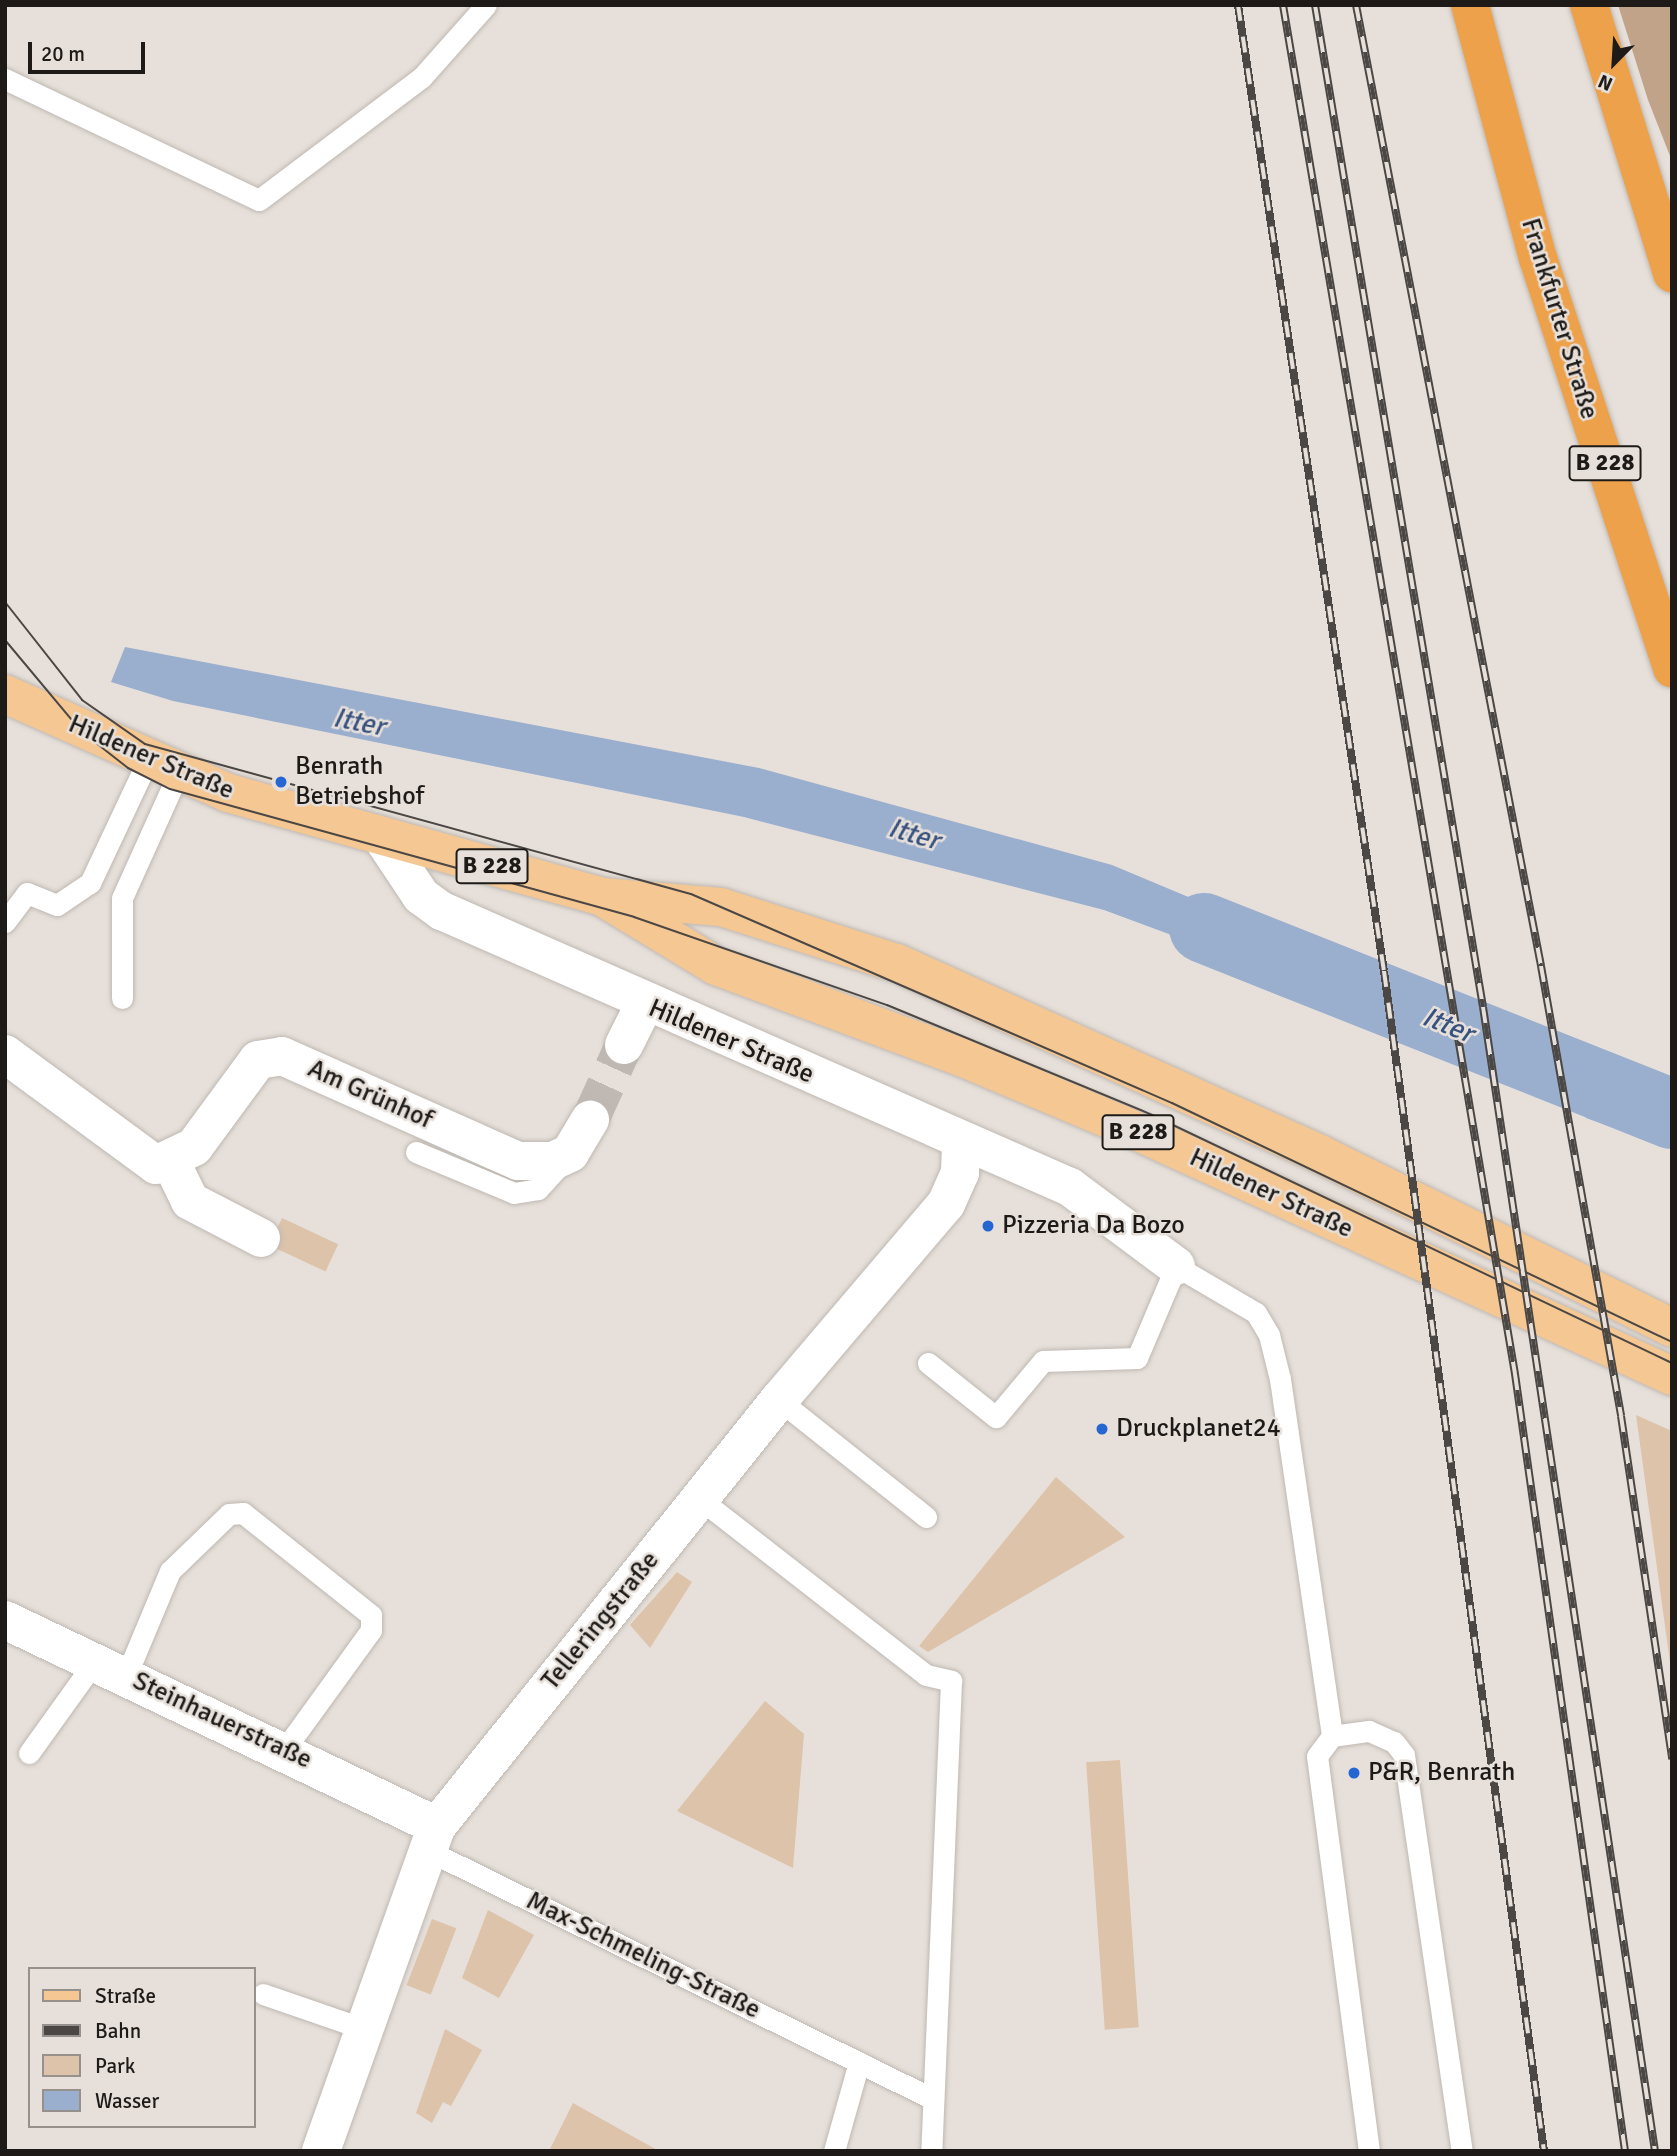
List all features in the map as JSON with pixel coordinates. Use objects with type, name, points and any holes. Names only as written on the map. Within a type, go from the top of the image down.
[{"type":"highway","name":"Frankfurter Straße","points":[[1470,5],[1538,258],[1672,669]]},
{"type":"highway","points":[[1589,5],[1672,273]]},
{"type":"main road","name":"Hildener Straße","points":[[5,694],[162,767],[381,836],[602,897],[721,907],[897,963],[1322,1155],[1672,1328]]},
{"type":"main road","name":"Hildener Straße","points":[[602,897],[716,967],[1123,1125],[1672,1376]]},
{"type":"street","name":"Hildener Straße","points":[[381,836],[421,896],[442,911],[644,1005],[1070,1187],[1176,1266]]},
{"type":"street","points":[[624,1045],[644,1005]]},
{"type":"street","points":[[5,1054],[143,1161],[171,1162],[190,1200],[261,1238]]},
{"type":"street","name":"Am Grünhof","points":[[171,1162],[194,1147],[258,1060],[282,1056],[518,1161],[553,1161],[570,1153]]},
{"type":"street","points":[[570,1153],[590,1120]]},
{"type":"street","name":"Telleringstraße","points":[[321,2151],[432,1838],[779,1400],[946,1204],[960,1173],[961,1141]]},
{"type":"street","name":"Steinhauerstraße","points":[[5,1620],[284,1750],[432,1838]]},
{"type":"lane","points":[[5,79],[259,200],[422,77],[486,5]]},
{"type":"lane","points":[[5,922],[27,893],[58,905],[90,883],[162,767]]},
{"type":"lane","points":[[122,998],[122,898],[162,767]]},
{"type":"lane","points":[[416,1153],[514,1193],[538,1189],[570,1153]]},
{"type":"lane","points":[[928,1363],[996,1417],[1043,1361],[1137,1358],[1176,1266],[1238,1297],[1269,1335],[1332,1737]]},
{"type":"lane","points":[[779,1400],[926,1517]]},
{"type":"lane","points":[[699,1499],[917,1668],[951,1681],[931,2151]]},
{"type":"lane","points":[[29,1753],[110,1669],[170,1571],[229,1514],[243,1513],[371,1615],[371,1630],[284,1750]]},
{"type":"lane","points":[[1368,2151],[1318,1773],[1320,1745],[1332,1737],[1369,1731],[1394,1742],[1404,1755],[1462,2151]]},
{"type":"lane","name":"Max-Schmeling-Straße","points":[[432,1838],[933,2099]]},
{"type":"lane","points":[[263,1994],[364,2029]]},
{"type":"lane","points":[[838,2150],[859,2062]]},
{"type":"green space","points":[[282,1218],[338,1244],[326,1271],[269,1245]]},
{"type":"green space","points":[[1636,1415],[1672,1431],[1672,1677]]},
{"type":"green space","points":[[1056,1477],[1125,1537],[928,1652],[919,1646]]},
{"type":"green space","points":[[677,1572],[692,1582],[650,1648],[630,1625]]},
{"type":"green space","points":[[765,1701],[804,1734],[793,1868],[677,1811]]},
{"type":"green space","points":[[1120,1760],[1139,2027],[1105,2030],[1086,1762]]},
{"type":"green space","points":[[488,1910],[534,1935],[499,1998],[462,1978]]},
{"type":"green space","points":[[432,1919],[456,1928],[431,1995],[407,1985]]},
{"type":"green space","points":[[445,2029],[482,2050],[451,2106],[443,2102],[432,2123],[416,2113]]},
{"type":"green space","points":[[573,2103],[632,2136],[659,2151],[549,2151]]},
{"type":"shaded area","points":[[1618,5],[1672,5],[1672,161],[1648,100]]},
{"type":"water","points":[[125,647],[759,768],[1112,865],[1291,940],[1296,981],[1104,910],[744,817],[173,701],[111,682]]},
{"type":"water","points":[[1330,957],[1368,973],[1372,1011],[1335,999]]},
{"type":"water","points":[[1581,1053],[1672,1086],[1672,1148],[1586,1118]]},
{"type":"waterway","name":"Itter","points":[[1204,928],[1672,1114]]},
{"type":"tunnel","points":[[590,1120],[624,1045]]},
{"type":"tram line","points":[[5,602],[82,700],[145,744],[691,894],[1172,1103],[1672,1342]]},
{"type":"tram line","points":[[5,640],[82,732],[128,768],[170,789],[634,917],[887,1005],[1152,1115],[1672,1363]]},
{"type":"railway","points":[[1238,5],[1384,971],[1544,2151]]},
{"type":"railway","points":[[1283,5],[1515,1374],[1625,2151]]},
{"type":"railway","points":[[1315,5],[1483,1007],[1655,2151]]},
{"type":"railway","points":[[1356,5],[1541,966],[1621,1416],[1672,1759]]},
{"type":"place","name":"Benrath Betriebshof","points":[[281,782]]},
{"type":"place","name":"Pizzeria Da Bozo","points":[[988,1226]]},
{"type":"place","name":"Druckplanet24","points":[[1102,1429]]},
{"type":"place","name":"P&R, Benrath","points":[[1354,1773]]}]
